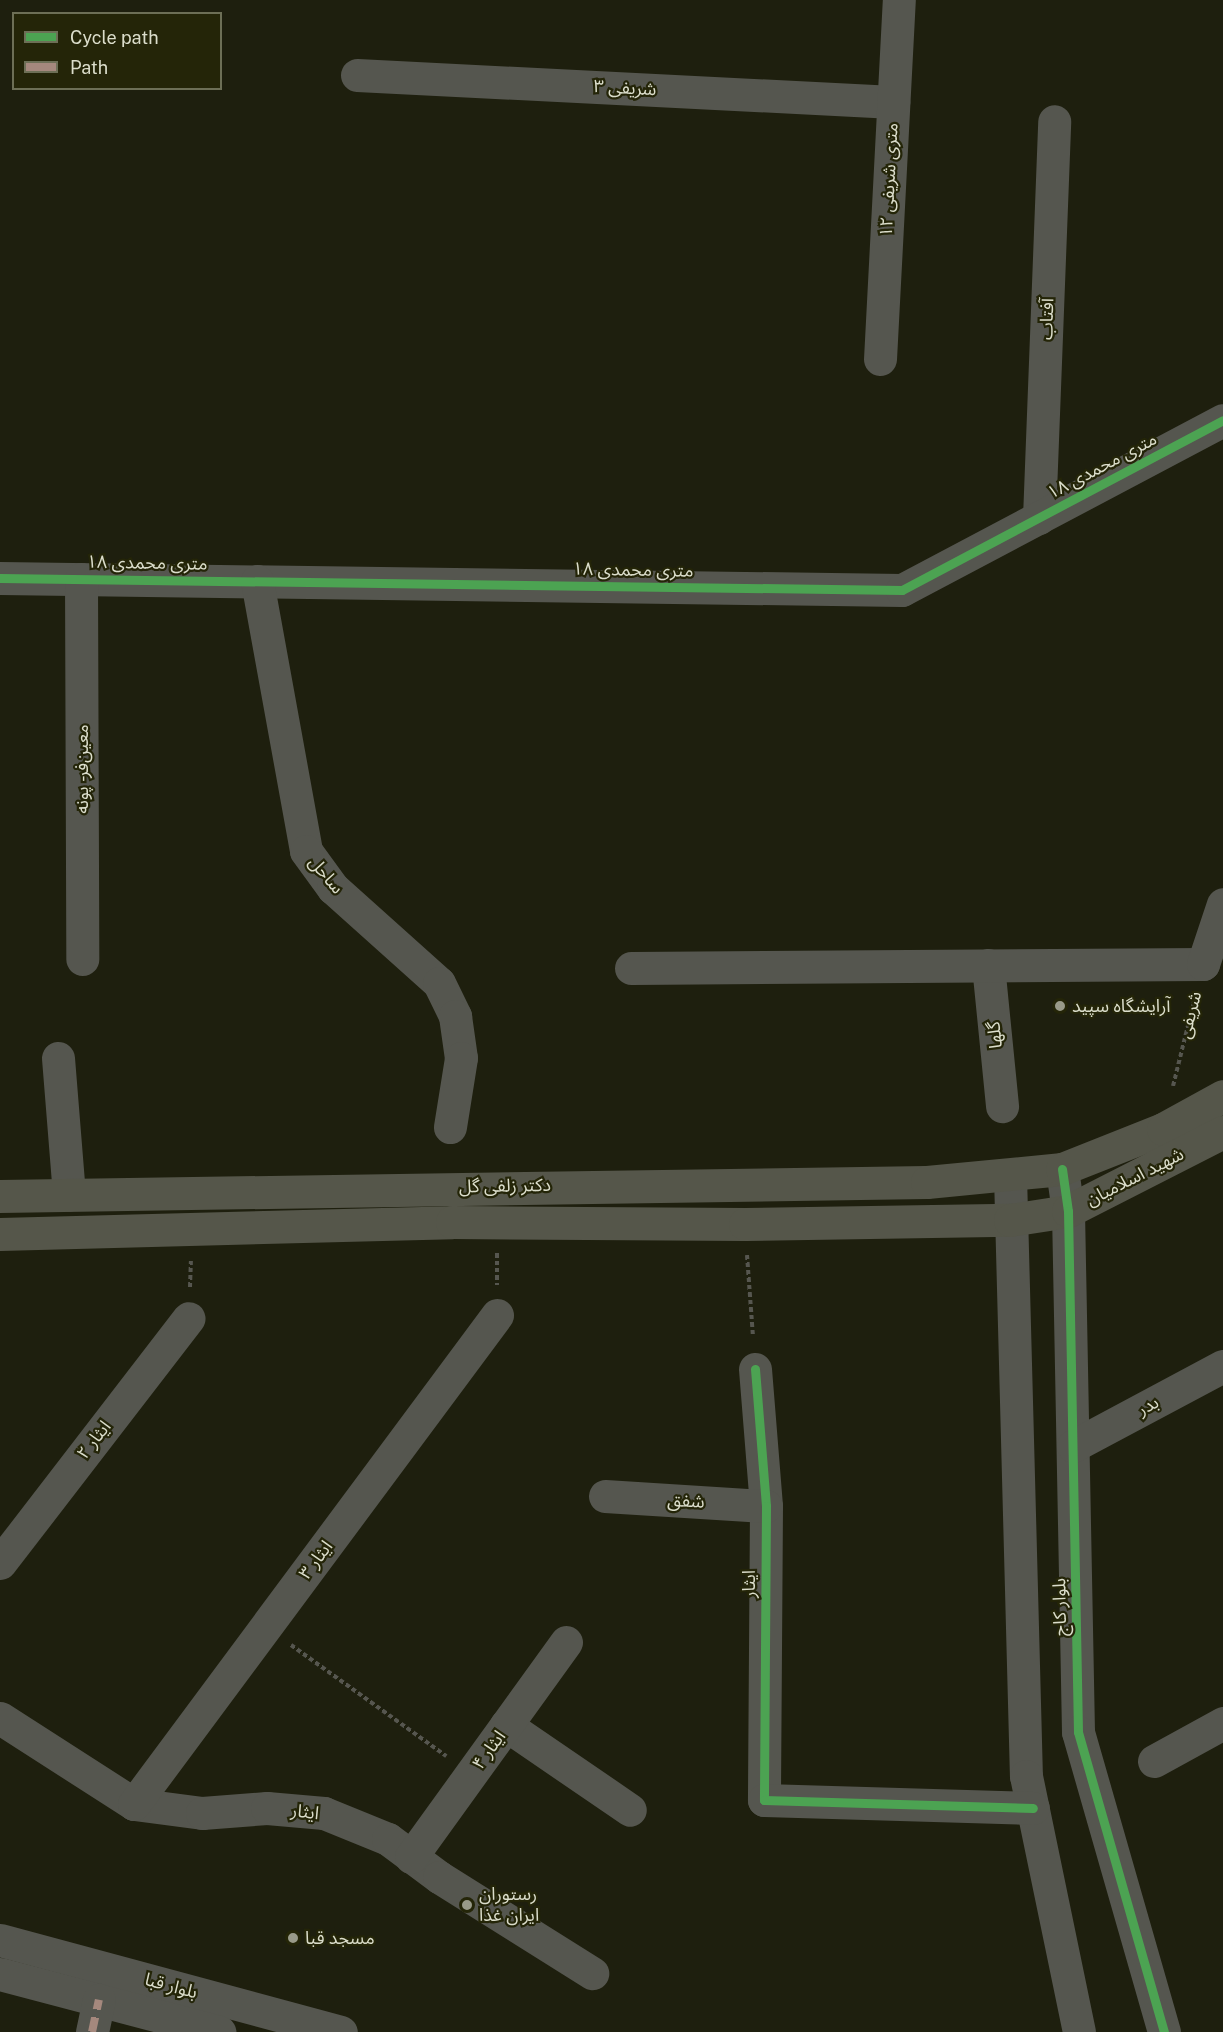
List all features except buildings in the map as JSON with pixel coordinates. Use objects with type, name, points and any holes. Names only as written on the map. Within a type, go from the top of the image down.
[{"type":"main road","name":"شهید اسلامیان","points":[[1010,1175],[1062,1169],[1163,1128],[1223,1096]]},
{"type":"main road","name":"شهید اسلامیان","points":[[1010,1220],[1068,1211],[1223,1132]]},
{"type":"main road","name":"دکتر زلفی گل","points":[[0,1196],[927,1182],[1010,1175]]},
{"type":"main road","name":"دکتر زلفی گل","points":[[0,1234],[192,1227],[496,1222],[745,1224],[1010,1220]]},
{"type":"street","name":"۱۲ متری شریفی","points":[[880,359],[899,0]]},
{"type":"street","name":"شریفی ۳","points":[[357,75],[893,102]]},
{"type":"street","name":"آفتاب","points":[[1039,518],[1054,121]]},
{"type":"street","name":"۱۸ متری محمدی","points":[[0,578],[902,590],[1223,420]]},
{"type":"street","name":"معین‌فر- پونه","points":[[81,579],[82,959]]},
{"type":"street","name":"ساحل","points":[[257,581],[306,850],[333,888],[439,983],[455,1016],[461,1058],[450,1127]]},
{"type":"street","points":[[630,968],[1203,964],[1223,904]]},
{"type":"street","name":"گلها","points":[[988,965],[1002,1106]]},
{"type":"street","points":[[58,1058],[69,1195]]},
{"type":"street","name":"بلوار کاج","points":[[1062,1169],[1068,1211],[1078,1732],[1164,2032]]},
{"type":"street","points":[[1010,1175],[1020,1636],[1026,1776],[1079,2032]]},
{"type":"street","name":"ایثار ۳","points":[[135,1804],[497,1315]]},
{"type":"street","name":"ایثار ۲","points":[[0,1563],[189,1318]]},
{"type":"street","name":"بدر","points":[[1073,1446],[1223,1366]]},
{"type":"street","name":"ایثار","points":[[755,1369],[766,1506],[764,1800],[1033,1808]]},
{"type":"street","name":"شفق","points":[[605,1496],[766,1506]]},
{"type":"street","name":"ایثار ۴","points":[[411,1857],[566,1642]]},
{"type":"street","name":"ایثار","points":[[0,1718],[135,1804],[202,1813],[267,1808],[324,1814],[388,1839],[411,1857],[592,1973]]},
{"type":"street","points":[[1154,1761],[1223,1723]]},
{"type":"street","points":[[506,1725],[630,1810]]},
{"type":"street","name":"بلوار قبا","points":[[0,1940],[341,2032]]},
{"type":"street","name":"بلوار قبا","points":[[0,1974],[219,2032]]},
{"type":"street","points":[[92,2032],[99,2000]]},
{"type":"path","points":[[496,1222],[497,1315]]},
{"type":"path","points":[[745,1224],[755,1369]]},
{"type":"path","points":[[189,1318],[192,1227]]},
{"type":"path","points":[[266,1627],[471,1773]]},
{"type":"marked path","points":[[92,2032],[99,2000]]},
{"type":"cycle path","points":[[0,578],[902,590],[1223,420]]},
{"type":"cycle path","points":[[1062,1169],[1068,1211],[1078,1732],[1164,2032]]},
{"type":"cycle path","points":[[755,1369],[766,1506],[764,1800],[1033,1808]]},
{"type":"place","name":"آرایشگاه سپید","points":[[1060,1006]]},
{"type":"place","name":"رستوران ایران غذا","points":[[467,1905]]},
{"type":"place","name":"مسجد قبا","points":[[293,1938]]}]
